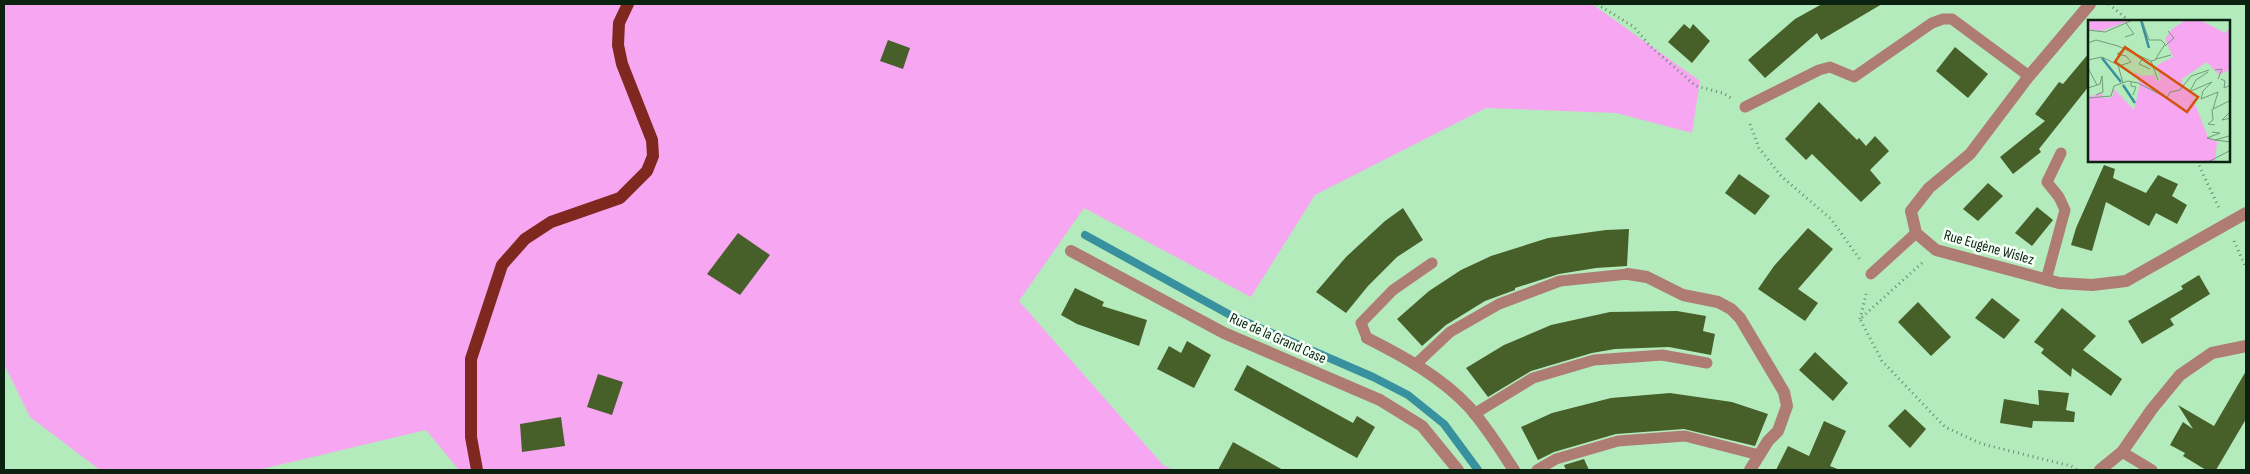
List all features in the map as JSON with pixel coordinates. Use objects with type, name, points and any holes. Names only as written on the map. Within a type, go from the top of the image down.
[{"type":"main road","points":[[477,470],[471,437],[471,359],[502,265],[525,239],[552,222],[620,198],[647,171],[653,156],[652,140],[622,64],[618,45],[619,23],[628,4]]},
{"type":"street","points":[[1916,232],[1911,211],[1929,188],[1970,154],[2029,76],[2090,4]]},
{"type":"street","name":"Rue Eugène Wislez","points":[[1916,232],[1936,250],[2059,284],[2092,285],[2126,281],[2246,213]]},
{"type":"street","name":"Rue de la Grand Case","points":[[1071,251],[1224,333],[1380,400],[1422,426],[1458,470]]},
{"type":"street","points":[[1628,274],[1647,277],[1683,295],[1718,302],[1731,309],[1740,318],[1784,392],[1787,406],[1778,431],[1768,441],[1750,470]]},
{"type":"street","points":[[1367,338],[1434,376],[1474,414],[1514,470]]},
{"type":"street","points":[[2100,470],[2122,452],[2152,409],[2180,375],[2212,353],[2246,346]]},
{"type":"lane","points":[[1745,107],[1819,70],[1830,67],[1854,77],[1932,23],[1943,19],[1952,19],[2029,76]]},
{"type":"lane","points":[[2046,280],[2065,210],[2059,197],[2046,182],[2060,153]]},
{"type":"lane","points":[[1871,274],[1916,232]]},
{"type":"lane","points":[[1367,338],[1361,324],[1393,290],[1432,262]]},
{"type":"lane","points":[[1415,364],[1450,332],[1499,304],[1560,281],[1628,274]]},
{"type":"lane","points":[[1474,414],[1533,378],[1594,360],[1662,355],[1707,363]]},
{"type":"lane","points":[[1537,470],[1556,459],[1618,441],[1685,436],[1759,455]]},
{"type":"lane","points":[[2122,452],[2152,470]]},
{"type":"path","points":[[1598,4],[1634,26],[1650,46],[1696,86],[1723,93],[1745,107],[1759,148],[1781,176],[1831,219],[1871,274],[1860,318],[1882,361],[1945,427],[1982,444],[2071,466],[2078,470]]},
{"type":"path","points":[[2108,4],[2128,20]]},
{"type":"path","points":[[1860,318],[1936,250]]},
{"type":"shaded area","points":[[4,4],[1592,4],[1700,81],[1692,133],[1616,113],[1486,108],[1315,195],[1251,297],[1084,208],[1019,301],[1163,465],[1173,470],[459,470],[426,430],[258,470],[100,470],[30,417],[4,364]]},
{"type":"building","points":[[1822,4],[1882,4],[1821,40],[1817,33],[1765,78],[1748,60],[1795,19]]},
{"type":"building","points":[[1684,24],[1690,29],[1693,24],[1710,41],[1692,63],[1668,42]]},
{"type":"building","points":[[888,40],[910,48],[903,69],[880,61]]},
{"type":"building","points":[[1955,47],[1988,74],[1968,98],[1936,71]]},
{"type":"building","points":[[2088,54],[2088,87],[2039,149],[2041,152],[2013,174],[2000,157],[2045,121],[2035,114],[2059,82],[2063,84]]},
{"type":"building","points":[[1819,102],[1857,140],[1859,138],[1866,146],[1875,136],[1889,151],[1870,170],[1881,183],[1861,202],[1812,154],[1806,160],[1785,139]]},
{"type":"building","points":[[2104,165],[2115,169],[2113,178],[2146,193],[2158,175],[2178,184],[2172,196],[2187,205],[2177,224],[2156,213],[2149,226],[2106,202],[2092,251],[2071,245],[2076,228]]},
{"type":"building","points":[[1739,174],[1770,196],[1755,215],[1725,193]]},
{"type":"building","points":[[1988,183],[2003,196],[1978,221],[1963,209]]},
{"type":"building","points":[[2037,207],[2053,220],[2032,246],[2015,233]]},
{"type":"building","points":[[1403,208],[1423,240],[1397,257],[1368,286],[1346,313],[1316,292],[1346,257],[1385,221]]},
{"type":"building","points":[[1808,228],[1833,249],[1798,289],[1818,303],[1805,321],[1758,289],[1774,266]]},
{"type":"building","points":[[1629,229],[1627,266],[1596,268],[1559,274],[1515,288],[1515,290],[1485,301],[1446,325],[1422,346],[1397,319],[1429,291],[1461,270],[1491,256],[1548,238],[1606,230]]},
{"type":"building","points":[[738,233],[770,255],[740,295],[707,274]]},
{"type":"building","points":[[2199,275],[2210,294],[2170,319],[2174,325],[2142,344],[2128,321],[2183,289],[2181,286]]},
{"type":"building","points":[[1075,288],[1104,302],[1102,306],[1147,320],[1139,346],[1077,324],[1061,315]]},
{"type":"building","points":[[1992,298],[2020,320],[2004,339],[1975,318]]},
{"type":"building","points":[[1918,302],[1951,337],[1931,356],[1898,322]]},
{"type":"building","points":[[2062,308],[2096,336],[2083,350],[2122,379],[2111,396],[2072,368],[2071,377],[2041,353],[2044,349],[2034,342]]},
{"type":"building","points":[[1677,311],[1706,316],[1703,331],[1715,334],[1711,355],[1669,347],[1615,349],[1592,353],[1531,371],[1488,397],[1466,368],[1504,345],[1551,325],[1610,312]]},
{"type":"building","points":[[1187,341],[1211,355],[1194,388],[1157,369],[1169,346],[1181,353]]},
{"type":"building","points":[[1815,352],[1848,383],[1833,401],[1799,370]]},
{"type":"building","points":[[1247,365],[1353,423],[1357,416],[1375,427],[1357,458],[1234,390]]},
{"type":"building","points":[[2246,371],[2246,419],[2216,470],[2206,470],[2183,456],[2185,453],[2170,445],[2183,422],[2193,429],[2178,405],[2214,426]]},
{"type":"building","points":[[598,374],[623,382],[612,415],[587,407]]},
{"type":"building","points":[[2038,390],[2069,393],[2066,410],[2075,412],[2074,422],[2033,421],[2032,428],[2000,423],[2004,399],[2039,405]]},
{"type":"building","points":[[1670,393],[1732,402],[1768,414],[1755,446],[1684,429],[1616,434],[1554,452],[1538,460],[1521,427],[1552,413],[1611,398]]},
{"type":"building","points":[[1905,409],[1926,429],[1910,448],[1888,426]]},
{"type":"building","points":[[561,417],[565,446],[522,452],[520,424]]},
{"type":"building","points":[[1824,421],[1846,431],[1830,466],[1840,470],[1776,470],[1788,446],[1809,456]]},
{"type":"building","points":[[1233,442],[1283,470],[1218,470]]},
{"type":"building","points":[[1584,459],[1589,470],[1566,470],[1564,465]]},
{"type":"waterway","points":[[1085,235],[1232,316],[1373,377],[1408,395],[1444,424],[1478,470]]}]
